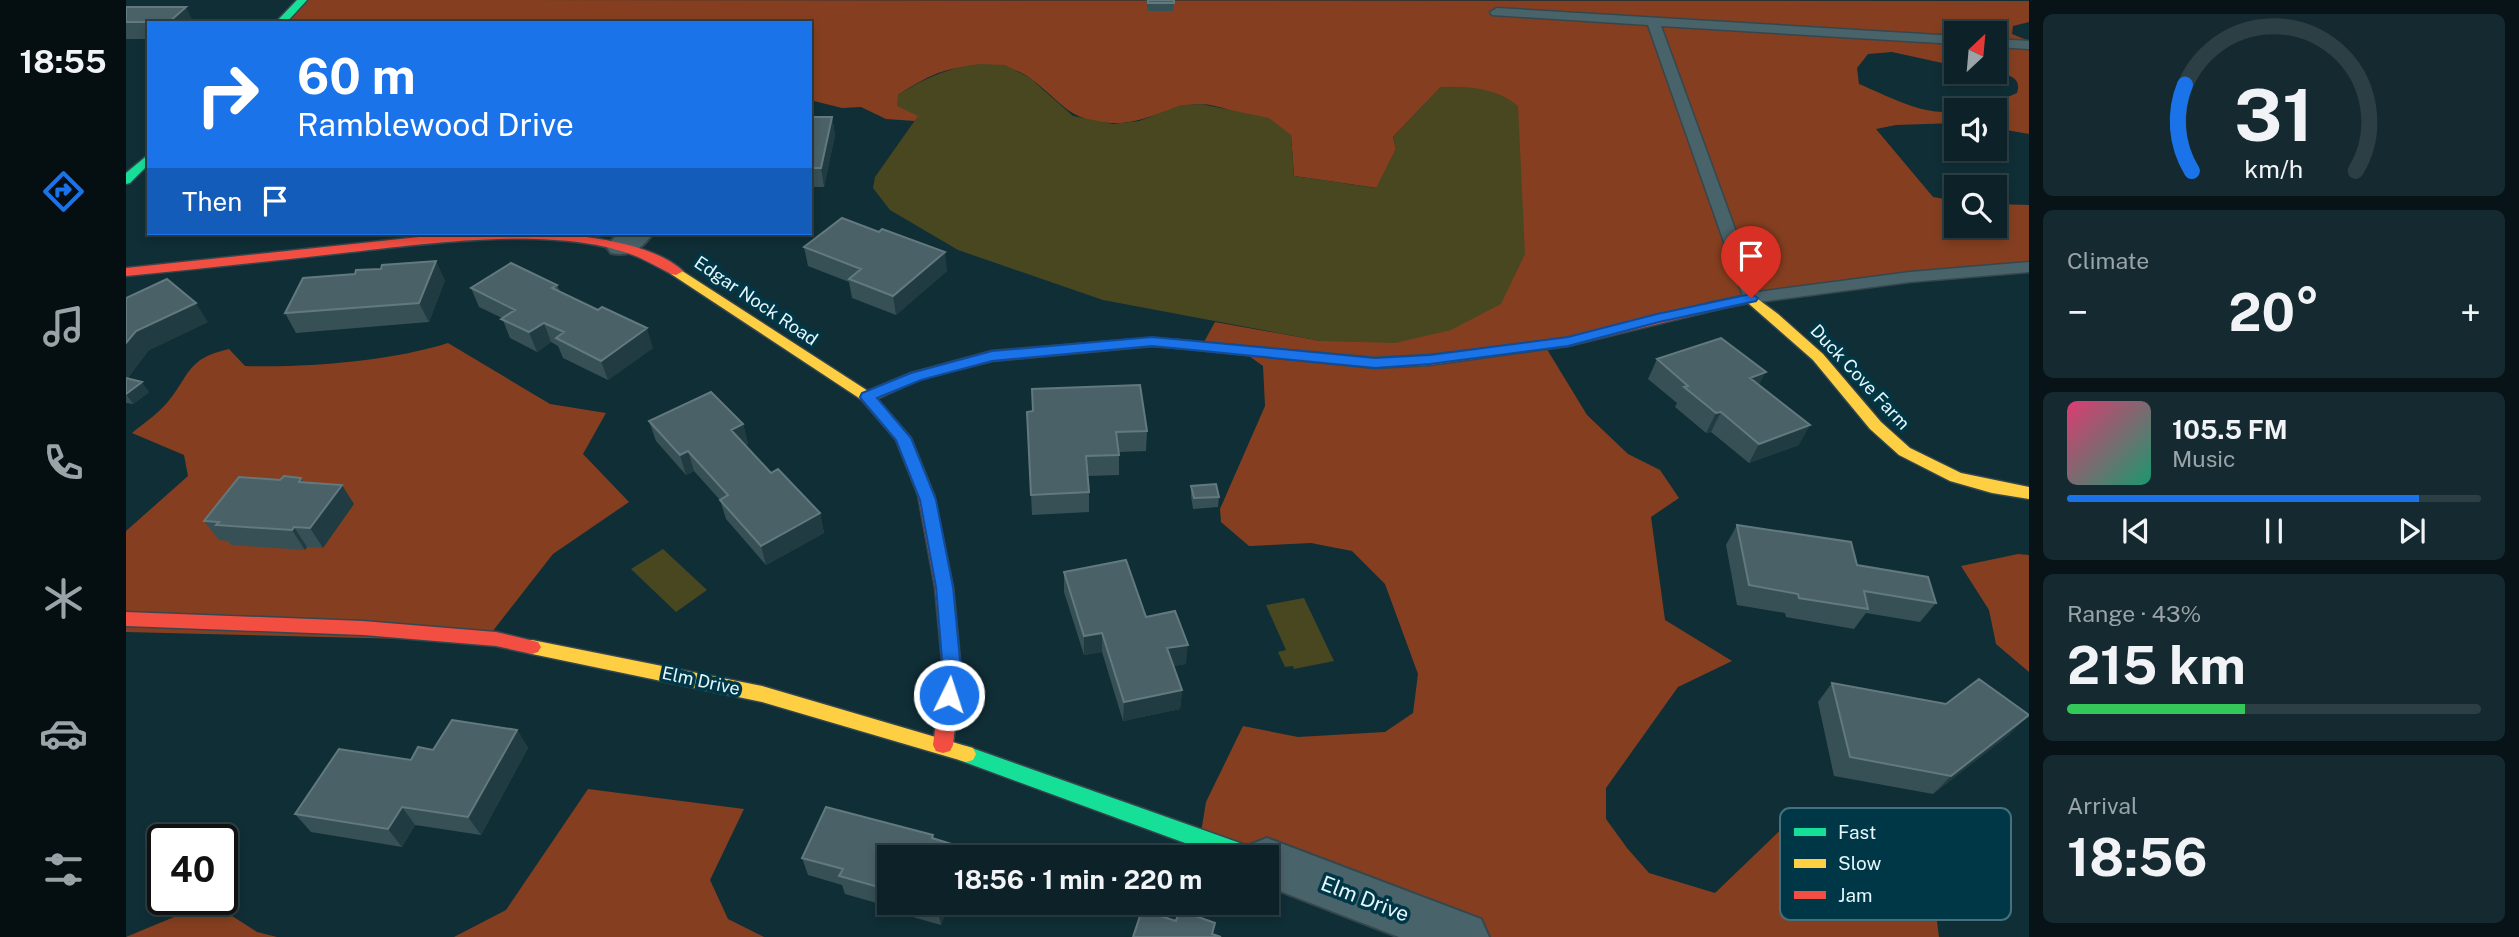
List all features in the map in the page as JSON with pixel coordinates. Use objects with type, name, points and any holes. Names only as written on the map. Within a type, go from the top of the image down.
[{"type":"street","points":[[282,21],[302,0]]},
{"type":"street","points":[[126,180],[147,160]]},
{"type":"street","name":"Edgar Nock Road","points":[[126,272],[495,235],[629,239],[867,397],[903,438],[928,500],[944,587],[952,671],[943,745]]},
{"type":"street","points":[[867,397],[916,376],[992,356],[1152,342],[1375,363],[1430,360],[1568,342],[1657,318],[1751,298]]},
{"type":"street","name":"Duck Cove Farm","points":[[1751,298],[1825,365],[1897,446],[1946,473],[2004,492],[2029,493]]},
{"type":"street","name":"Elm Drive","points":[[126,619],[363,628],[496,639],[762,694],[943,745],[1218,845]]},
{"type":"street","name":"Elm Drive","points":[[1279,866],[1462,937]]},
{"type":"lane","points":[[1497,12],[1654,24],[1944,39]]},
{"type":"lane","points":[[1654,24],[1751,298],[1897,279],[2029,267]]},
{"type":"lane","points":[[2007,44],[2029,45]]},
{"type":"shaded area","points":[[302,0],[2029,1],[2029,22],[2013,26],[2012,34],[2029,41],[2029,134],[2007,130],[2005,98],[2017,93],[2018,87],[2015,79],[2007,75],[2007,21],[1944,21],[1944,63],[1892,52],[1868,54],[1857,68],[1859,84],[1919,108],[1944,112],[1944,123],[1896,125],[1876,129],[1933,197],[1944,199],[1944,238],[2007,238],[2007,204],[2029,205],[2029,264],[1766,291],[1545,346],[1587,415],[1628,454],[1660,470],[1679,498],[1651,517],[1665,620],[1732,661],[1678,687],[1606,788],[1606,819],[1649,873],[1715,893],[1780,831],[1780,920],[1937,920],[1939,937],[1412,937],[1279,865],[1279,845],[1199,845],[1206,802],[1243,726],[1298,737],[1385,732],[1413,713],[1418,674],[1385,584],[1352,551],[1311,543],[1249,546],[1221,522],[1220,509],[1265,406],[1263,366],[1238,348],[1204,342],[1215,322],[1321,341],[1441,87],[1393,137],[1396,149],[1377,188],[1294,176],[1291,135],[1233,111],[1200,104],[1123,123],[1085,119],[1067,109],[1026,76],[1007,68],[964,67],[921,81],[898,95],[919,116],[915,121],[886,119],[861,107],[842,108],[812,100],[812,21],[282,21]]},
{"type":"shaded area","points":[[980,64],[1005,65],[1030,78],[1073,116],[1113,124],[1139,121],[1181,105],[1201,104],[1269,118],[1291,135],[1294,176],[1376,188],[1396,149],[1393,137],[1441,87],[1472,88],[1501,95],[1518,106],[1525,254],[1501,304],[1451,330],[1395,343],[1321,341],[1103,300],[958,250],[890,210],[873,188],[875,177],[918,116],[897,106],[898,95],[937,75]]},
{"type":"shaded area","points":[[448,343],[550,404],[606,413],[583,454],[629,502],[553,554],[485,641],[126,632],[126,531],[188,476],[184,455],[132,433],[166,404],[196,363],[229,349],[245,366],[294,366],[375,359]]},
{"type":"shaded area","points":[[663,549],[707,590],[676,612],[631,569]]},
{"type":"shaded area","points":[[2018,554],[2029,555],[2029,672],[1996,644],[1989,610],[1961,566]]},
{"type":"shaded area","points":[[1304,598],[1334,661],[1294,669],[1293,666],[1285,667],[1278,652],[1286,650],[1266,605]]},
{"type":"shaded area","points":[[588,789],[744,809],[710,880],[728,919],[764,937],[454,937],[506,910]]},
{"type":"shaded area","points":[[179,915],[230,915],[257,932],[277,937],[126,937]]},
{"type":"building","points":[[1148,0],[1174,0],[1174,3],[1148,3]]},
{"type":"building","points":[[126,7],[186,7],[170,21],[126,22]]},
{"type":"building","points":[[812,117],[832,117],[821,168],[812,168]]},
{"type":"building","points":[[842,218],[945,252],[893,296],[849,279],[861,269],[804,247]]},
{"type":"building","points":[[436,261],[419,303],[285,313],[303,278],[355,274],[356,270],[381,269],[382,265]]},
{"type":"building","points":[[511,263],[557,285],[552,288],[598,310],[602,307],[647,328],[601,361],[556,338],[564,332],[544,323],[529,332],[501,319],[515,310],[471,288]]},
{"type":"building","points":[[167,279],[196,303],[136,331],[126,343],[126,298]]},
{"type":"building","points":[[1721,338],[1766,372],[1750,378],[1810,425],[1759,444],[1721,412],[1716,413],[1684,387],[1688,386],[1657,359]]},
{"type":"building","points":[[126,378],[142,382],[126,394]]},
{"type":"building","points":[[1140,385],[1147,431],[1116,432],[1119,455],[1086,456],[1089,492],[1031,495],[1027,412],[1033,411],[1032,389]]},
{"type":"building","points":[[711,392],[743,424],[731,430],[771,473],[778,469],[820,513],[761,546],[720,500],[728,495],[688,451],[680,455],[649,421]]},
{"type":"building","points":[[284,476],[301,478],[299,482],[342,485],[310,528],[294,527],[292,530],[216,525],[219,522],[204,521],[239,477],[280,480]]},
{"type":"building","points":[[1216,484],[1219,497],[1194,498],[1191,486]]},
{"type":"building","points":[[1737,525],[1851,542],[1857,565],[1928,577],[1936,603],[1864,591],[1868,609],[1799,598],[1798,594],[1749,585]]},
{"type":"building","points":[[1126,560],[1146,617],[1175,611],[1188,645],[1167,648],[1182,690],[1124,702],[1102,633],[1084,636],[1064,572]]},
{"type":"building","points":[[1979,679],[2029,715],[1951,776],[1850,757],[1832,683],[1946,704]]},
{"type":"building","points":[[452,720],[517,730],[468,817],[402,807],[388,829],[295,814],[339,749],[411,760],[418,747],[433,750]]},
{"type":"building","points":[[826,807],[933,835],[932,838],[955,845],[877,845],[877,887],[839,876],[843,869],[802,858]]},
{"type":"building","points":[[1140,915],[1157,915],[1176,921],[1178,915],[1193,915],[1215,923],[1212,934],[1221,937],[1133,937]]},
{"type":"traffic: fast","points":[[282,21],[302,0]]},
{"type":"traffic: fast","points":[[126,180],[147,159]]},
{"type":"traffic: fast","points":[[966,754],[1218,845]]},
{"type":"traffic: slow","points":[[676,271],[867,397],[903,438],[926,495]]},
{"type":"traffic: slow","points":[[1714,306],[1751,298],[1818,357],[1890,440],[1921,462],[1974,483],[2029,493]]},
{"type":"traffic: slow","points":[[867,397],[916,376],[992,356],[1152,342],[1178,344]]},
{"type":"traffic: slow","points":[[532,647],[762,694],[966,754]]},
{"type":"traffic: jam","points":[[126,272],[419,241],[511,236],[557,237],[601,243],[641,254],[676,271]]},
{"type":"traffic: jam","points":[[1178,344],[1375,363],[1430,360],[1568,342],[1714,306]]},
{"type":"traffic: jam","points":[[926,495],[944,587],[952,671],[943,745]]},
{"type":"traffic: jam","points":[[126,619],[363,628],[496,639],[532,647]]},
{"type":"route","points":[[949,695],[952,671],[944,587],[928,500],[903,438],[867,397],[916,376],[992,356],[1071,347],[1152,342],[1375,363],[1430,360],[1568,342],[1657,318],[1751,298]]}]
